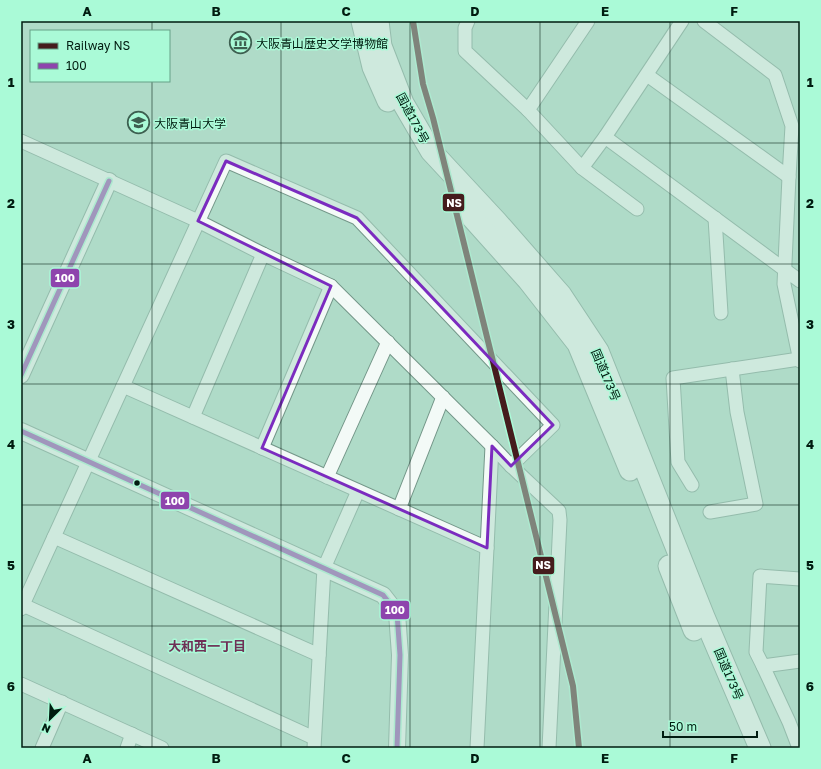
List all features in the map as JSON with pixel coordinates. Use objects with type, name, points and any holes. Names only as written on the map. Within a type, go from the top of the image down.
[{"type":"highway","name":"国道173号","points":[[362,21],[373,67],[403,132],[431,172],[528,280],[578,344],[640,494],[682,602],[745,748]]},
{"type":"highway","name":"国道173号","points":[[378,21],[381,46],[403,103],[431,151],[561,295],[598,351],[704,617],[760,748]]},
{"type":"street","points":[[468,21],[465,28],[465,51],[528,110],[582,168],[637,209]]},
{"type":"street","points":[[528,110],[588,21]]},
{"type":"street","points":[[582,168],[605,137],[682,21]]},
{"type":"street","points":[[692,485],[678,462],[672,378],[800,360],[784,284],[789,177],[796,124],[775,75],[704,21]]},
{"type":"street","points":[[646,75],[789,177]]},
{"type":"street","points":[[605,137],[800,282]]},
{"type":"street","points":[[22,143],[198,221],[262,254],[331,286],[559,511],[560,520],[549,748]]},
{"type":"street","points":[[358,491],[324,568],[314,743],[22,607],[226,160],[357,218],[553,425],[512,466]]},
{"type":"street","points":[[21,374],[109,181]]},
{"type":"street","points":[[715,218],[720,313]]},
{"type":"street","points":[[193,417],[262,254]]},
{"type":"street","points":[[262,448],[331,286]]},
{"type":"street","points":[[327,477],[388,342]]},
{"type":"street","points":[[710,512],[756,504],[737,412],[732,369]]},
{"type":"street","points":[[123,386],[487,548]]},
{"type":"street","points":[[399,509],[444,397]]},
{"type":"street","points":[[21,431],[383,595],[398,613],[400,655],[397,748]]},
{"type":"street","points":[[478,748],[492,446]]},
{"type":"street","points":[[54,537],[319,655]]},
{"type":"street","points":[[799,748],[789,722],[756,652],[760,576],[800,579]]},
{"type":"street","points":[[763,666],[800,661]]},
{"type":"street","points":[[21,684],[162,748]]},
{"type":"street","points":[[42,748],[62,702]]},
{"type":"street","points":[[127,748],[132,734]]},
{"type":"highlighted area","points":[[226,161],[357,218],[553,425],[511,466],[492,446],[487,548],[262,448],[331,286],[198,221]]},
{"type":"rail line","name":"NS","points":[[413,21],[423,84],[433,118],[573,686],[579,748]]},
{"type":"transit line","name":"100","points":[[21,375],[109,181]]},
{"type":"transit line","name":"100","points":[[21,431],[383,595],[397,613],[400,655],[397,748]]},
{"type":"place","name":"大阪青山歴史文学博物館","points":[[241,43]]},
{"type":"place","name":"大阪青山大学","points":[[138,123]]},
{"type":"district","name":"大和西一丁目","points":[[207,646]]}]
